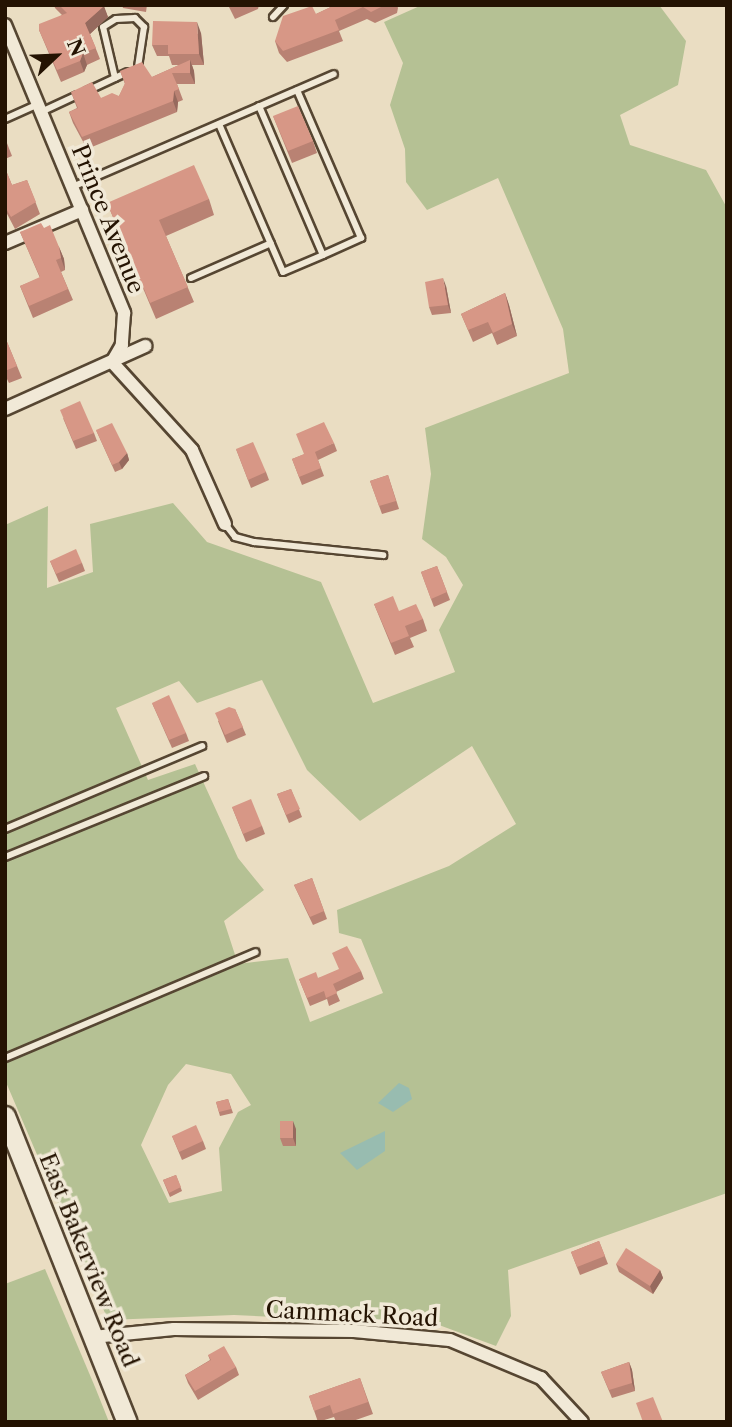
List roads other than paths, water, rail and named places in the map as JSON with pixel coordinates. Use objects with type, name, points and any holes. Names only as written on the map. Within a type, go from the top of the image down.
[{"type":"main road","name":"East Bakerview Road","points":[[5,1116],[127,1422]]},
{"type":"street","name":"Prince Avenue","points":[[5,25],[124,313],[122,345],[112,362]]},
{"type":"street","points":[[5,243],[82,210]]},
{"type":"street","points":[[5,409],[145,346]]},
{"type":"street","points":[[112,362],[192,450],[225,524]]},
{"type":"street","name":"Cammack Road","points":[[93,1337],[215,1329],[354,1331],[450,1340],[541,1378],[582,1422]]},
{"type":"lane","points":[[273,18],[284,5]]},
{"type":"lane","points":[[5,119],[39,108],[116,78],[142,66],[144,27],[135,18],[116,19],[103,27],[116,78]]},
{"type":"lane","points":[[72,187],[334,74]]},
{"type":"lane","points":[[219,124],[283,272],[323,255],[361,238],[297,90]]},
{"type":"lane","points":[[259,106],[323,255]]},
{"type":"lane","points":[[191,278],[271,243]]},
{"type":"lane","points":[[225,524],[235,537],[254,542],[383,555]]},
{"type":"lane","points":[[5,829],[202,746]]},
{"type":"lane","points":[[5,857],[204,776]]},
{"type":"lane","points":[[5,1058],[256,952]]},
{"type":"water","points":[[399,1083],[409,1088],[412,1099],[393,1112],[378,1103]]},
{"type":"water","points":[[385,1131],[385,1151],[357,1170],[340,1153]]}]
